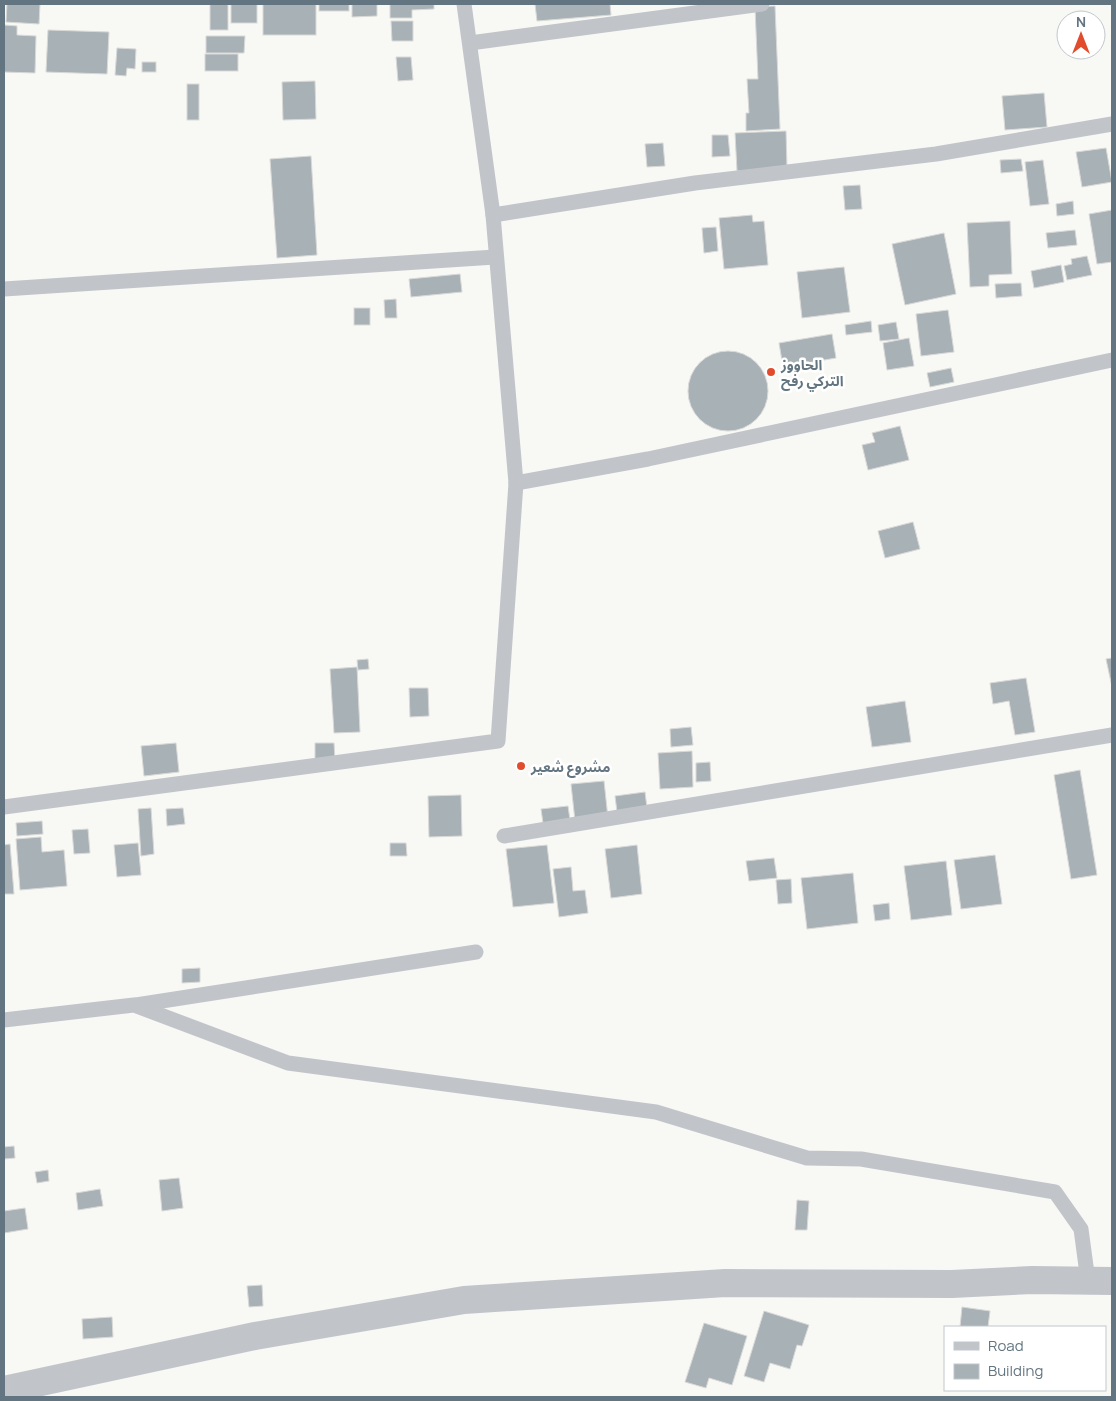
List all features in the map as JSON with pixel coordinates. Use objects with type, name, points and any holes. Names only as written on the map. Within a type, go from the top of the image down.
[{"type":"street","points":[[4,1390],[255,1336],[464,1300],[725,1283],[952,1284],[1032,1280],[1100,1281]]},
{"type":"lane","points":[[4,807],[498,741],[516,483],[495,257],[493,215],[464,4]]},
{"type":"lane","points":[[470,43],[762,4]]},
{"type":"lane","points":[[493,215],[695,183],[936,154],[1112,124]]},
{"type":"lane","points":[[4,290],[495,257]]},
{"type":"lane","points":[[516,483],[648,459],[1112,360]]},
{"type":"lane","points":[[504,836],[1112,734]]},
{"type":"lane","points":[[4,1020],[134,1005],[476,952]]},
{"type":"lane","points":[[134,1005],[288,1063],[656,1112],[807,1158],[861,1159],[1055,1192],[1081,1229],[1100,1281]]},
{"type":"building","points":[[7,4],[40,4],[39,24],[6,22]]},
{"type":"building","points":[[210,4],[228,4],[228,30],[210,30]]},
{"type":"building","points":[[231,4],[257,4],[257,23],[231,23]]},
{"type":"building","points":[[263,4],[316,4],[316,35],[263,35]]},
{"type":"building","points":[[319,4],[349,4],[349,11],[319,11]]},
{"type":"building","points":[[352,4],[377,4],[377,16],[352,17]]},
{"type":"building","points":[[390,4],[434,4],[434,9],[412,10],[412,18],[390,18]]},
{"type":"building","points":[[535,4],[610,4],[611,15],[537,21]]},
{"type":"building","points":[[775,6],[780,129],[746,131],[746,113],[749,113],[747,79],[758,79],[755,7]]},
{"type":"building","points":[[391,21],[413,21],[413,41],[392,41]]},
{"type":"building","points":[[4,25],[17,26],[17,35],[36,36],[35,73],[4,72]]},
{"type":"building","points":[[48,30],[109,32],[107,74],[46,72]]},
{"type":"building","points":[[206,36],[245,36],[244,53],[206,53]]},
{"type":"building","points":[[117,48],[136,49],[135,69],[127,68],[126,76],[115,75]]},
{"type":"building","points":[[205,54],[238,54],[238,71],[205,71]]},
{"type":"building","points":[[396,57],[411,57],[413,80],[398,81]]},
{"type":"building","points":[[142,62],[156,62],[156,72],[142,72]]},
{"type":"building","points":[[315,81],[316,119],[283,120],[282,82]]},
{"type":"building","points":[[187,84],[199,84],[199,120],[187,120]]},
{"type":"building","points":[[1044,93],[1047,127],[1005,130],[1002,96]]},
{"type":"building","points":[[786,131],[787,168],[737,171],[735,133]]},
{"type":"building","points":[[712,135],[728,135],[730,156],[712,157]]},
{"type":"building","points":[[663,143],[665,166],[647,167],[645,144]]},
{"type":"building","points":[[1106,148],[1112,182],[1082,187],[1076,152]]},
{"type":"building","points":[[311,156],[317,255],[277,258],[270,159]]},
{"type":"building","points":[[1021,159],[1023,171],[1001,173],[1000,160]]},
{"type":"building","points":[[1043,160],[1049,204],[1030,206],[1025,162]]},
{"type":"building","points":[[860,185],[862,209],[845,210],[843,186]]},
{"type":"building","points":[[1073,201],[1074,214],[1057,216],[1056,204]]},
{"type":"building","points":[[1112,210],[1112,262],[1097,264],[1089,214]]},
{"type":"building","points":[[752,215],[753,222],[764,221],[768,265],[724,269],[719,218]]},
{"type":"building","points":[[1010,221],[1012,274],[989,275],[989,286],[970,287],[967,223]]},
{"type":"building","points":[[716,227],[718,251],[704,253],[702,228]]},
{"type":"building","points":[[1075,230],[1077,245],[1048,248],[1046,233]]},
{"type":"building","points":[[944,233],[956,294],[905,305],[892,244]]},
{"type":"building","points":[[1087,256],[1092,275],[1067,280],[1064,266],[1072,264],[1071,259]]},
{"type":"building","points":[[1061,265],[1064,282],[1034,288],[1031,271]]},
{"type":"building","points":[[844,267],[850,312],[802,318],[797,272]]},
{"type":"building","points":[[460,274],[462,292],[411,297],[409,279]]},
{"type":"building","points":[[1021,283],[1022,296],[996,298],[995,284]]},
{"type":"building","points":[[396,299],[397,318],[385,318],[384,300]]},
{"type":"building","points":[[354,308],[370,308],[370,325],[354,325]]},
{"type":"building","points":[[948,310],[954,352],[921,356],[916,314]]},
{"type":"building","points":[[871,321],[872,332],[846,335],[845,325]]},
{"type":"building","points":[[896,322],[899,339],[880,341],[878,325]]},
{"type":"building","points":[[832,334],[836,358],[783,367],[779,343]]},
{"type":"building","points":[[909,338],[914,366],[887,370],[883,343]]},
{"type":"building","points":[[720,351],[736,351],[757,362],[768,383],[768,399],[757,420],[736,431],[720,431],[706,425],[694,413],[688,399],[688,383],[694,369],[706,357]]},
{"type":"building","points":[[951,368],[954,382],[930,387],[927,373]]},
{"type":"building","points":[[900,426],[909,460],[868,470],[862,445],[875,442],[872,433]]},
{"type":"building","points":[[913,522],[920,549],[885,558],[878,531]]},
{"type":"building","points":[[1112,658],[1112,687],[1106,659]]},
{"type":"building","points":[[368,659],[369,669],[358,670],[357,660]]},
{"type":"building","points":[[357,667],[360,732],[334,733],[330,669]]},
{"type":"building","points":[[1026,678],[1035,732],[1015,735],[1009,701],[993,704],[990,683]]},
{"type":"building","points":[[409,688],[428,688],[429,716],[410,717]]},
{"type":"building","points":[[905,701],[911,742],[872,747],[866,707]]},
{"type":"building","points":[[691,727],[693,745],[671,747],[670,729]]},
{"type":"building","points":[[176,743],[179,772],[144,776],[141,746]]},
{"type":"building","points":[[315,743],[334,743],[335,761],[315,762]]},
{"type":"building","points":[[692,751],[693,787],[660,789],[658,753]]},
{"type":"building","points":[[710,762],[711,781],[696,782],[696,763]]},
{"type":"building","points":[[1080,770],[1097,875],[1071,879],[1054,775]]},
{"type":"building","points":[[604,781],[608,818],[575,821],[571,784]]},
{"type":"building","points":[[645,792],[647,808],[617,812],[615,796]]},
{"type":"building","points":[[461,795],[462,836],[429,837],[428,796]]},
{"type":"building","points":[[568,806],[570,820],[543,823],[541,809]]},
{"type":"building","points":[[151,808],[154,854],[141,856],[138,809]]},
{"type":"building","points":[[183,808],[185,824],[167,826],[166,809]]},
{"type":"building","points":[[42,821],[43,834],[17,836],[16,823]]},
{"type":"building","points":[[88,829],[90,853],[74,854],[72,830]]},
{"type":"building","points":[[41,837],[42,852],[64,850],[67,886],[20,890],[16,839]]},
{"type":"building","points":[[138,843],[141,875],[117,877],[114,845]]},
{"type":"building","points":[[390,843],[406,843],[407,856],[390,856]]},
{"type":"building","points":[[10,844],[14,894],[4,894],[4,845]]},
{"type":"building","points":[[547,845],[554,903],[513,907],[506,849]]},
{"type":"building","points":[[637,845],[642,894],[611,898],[605,849]]},
{"type":"building","points":[[995,855],[1002,904],[961,909],[954,860]]},
{"type":"building","points":[[774,858],[777,878],[749,881],[746,861]]},
{"type":"building","points":[[946,861],[952,915],[911,920],[904,866]]},
{"type":"building","points":[[571,867],[573,891],[585,890],[588,913],[559,917],[553,869]]},
{"type":"building","points":[[853,873],[858,923],[807,929],[801,878]]},
{"type":"building","points":[[791,879],[792,903],[778,904],[776,880]]},
{"type":"building","points":[[889,903],[890,919],[875,921],[873,905]]},
{"type":"building","points":[[200,968],[200,982],[182,983],[182,969]]},
{"type":"building","points":[[14,1146],[15,1158],[4,1159],[4,1147]]},
{"type":"building","points":[[48,1170],[49,1181],[37,1183],[35,1172]]},
{"type":"building","points":[[179,1178],[183,1208],[162,1211],[159,1180]]},
{"type":"building","points":[[100,1189],[103,1206],[78,1210],[76,1193]]},
{"type":"building","points":[[797,1200],[809,1201],[807,1230],[795,1230]]},
{"type":"building","points":[[25,1208],[28,1229],[4,1233],[4,1211]]},
{"type":"building","points":[[262,1285],[263,1306],[249,1307],[247,1286]]},
{"type":"building","points":[[962,1307],[990,1311],[988,1326],[960,1326]]},
{"type":"building","points":[[764,1311],[809,1325],[802,1346],[797,1345],[790,1369],[770,1363],[764,1382],[744,1376]]},
{"type":"building","points":[[112,1317],[113,1337],[83,1339],[82,1319]]},
{"type":"building","points":[[704,1323],[747,1336],[732,1385],[709,1378],[706,1388],[685,1382]]},
{"type":"place","name":"الحاووز التركي رفح","points":[[771,372]]},
{"type":"place","name":"مشروع شعير","points":[[521,766]]}]
